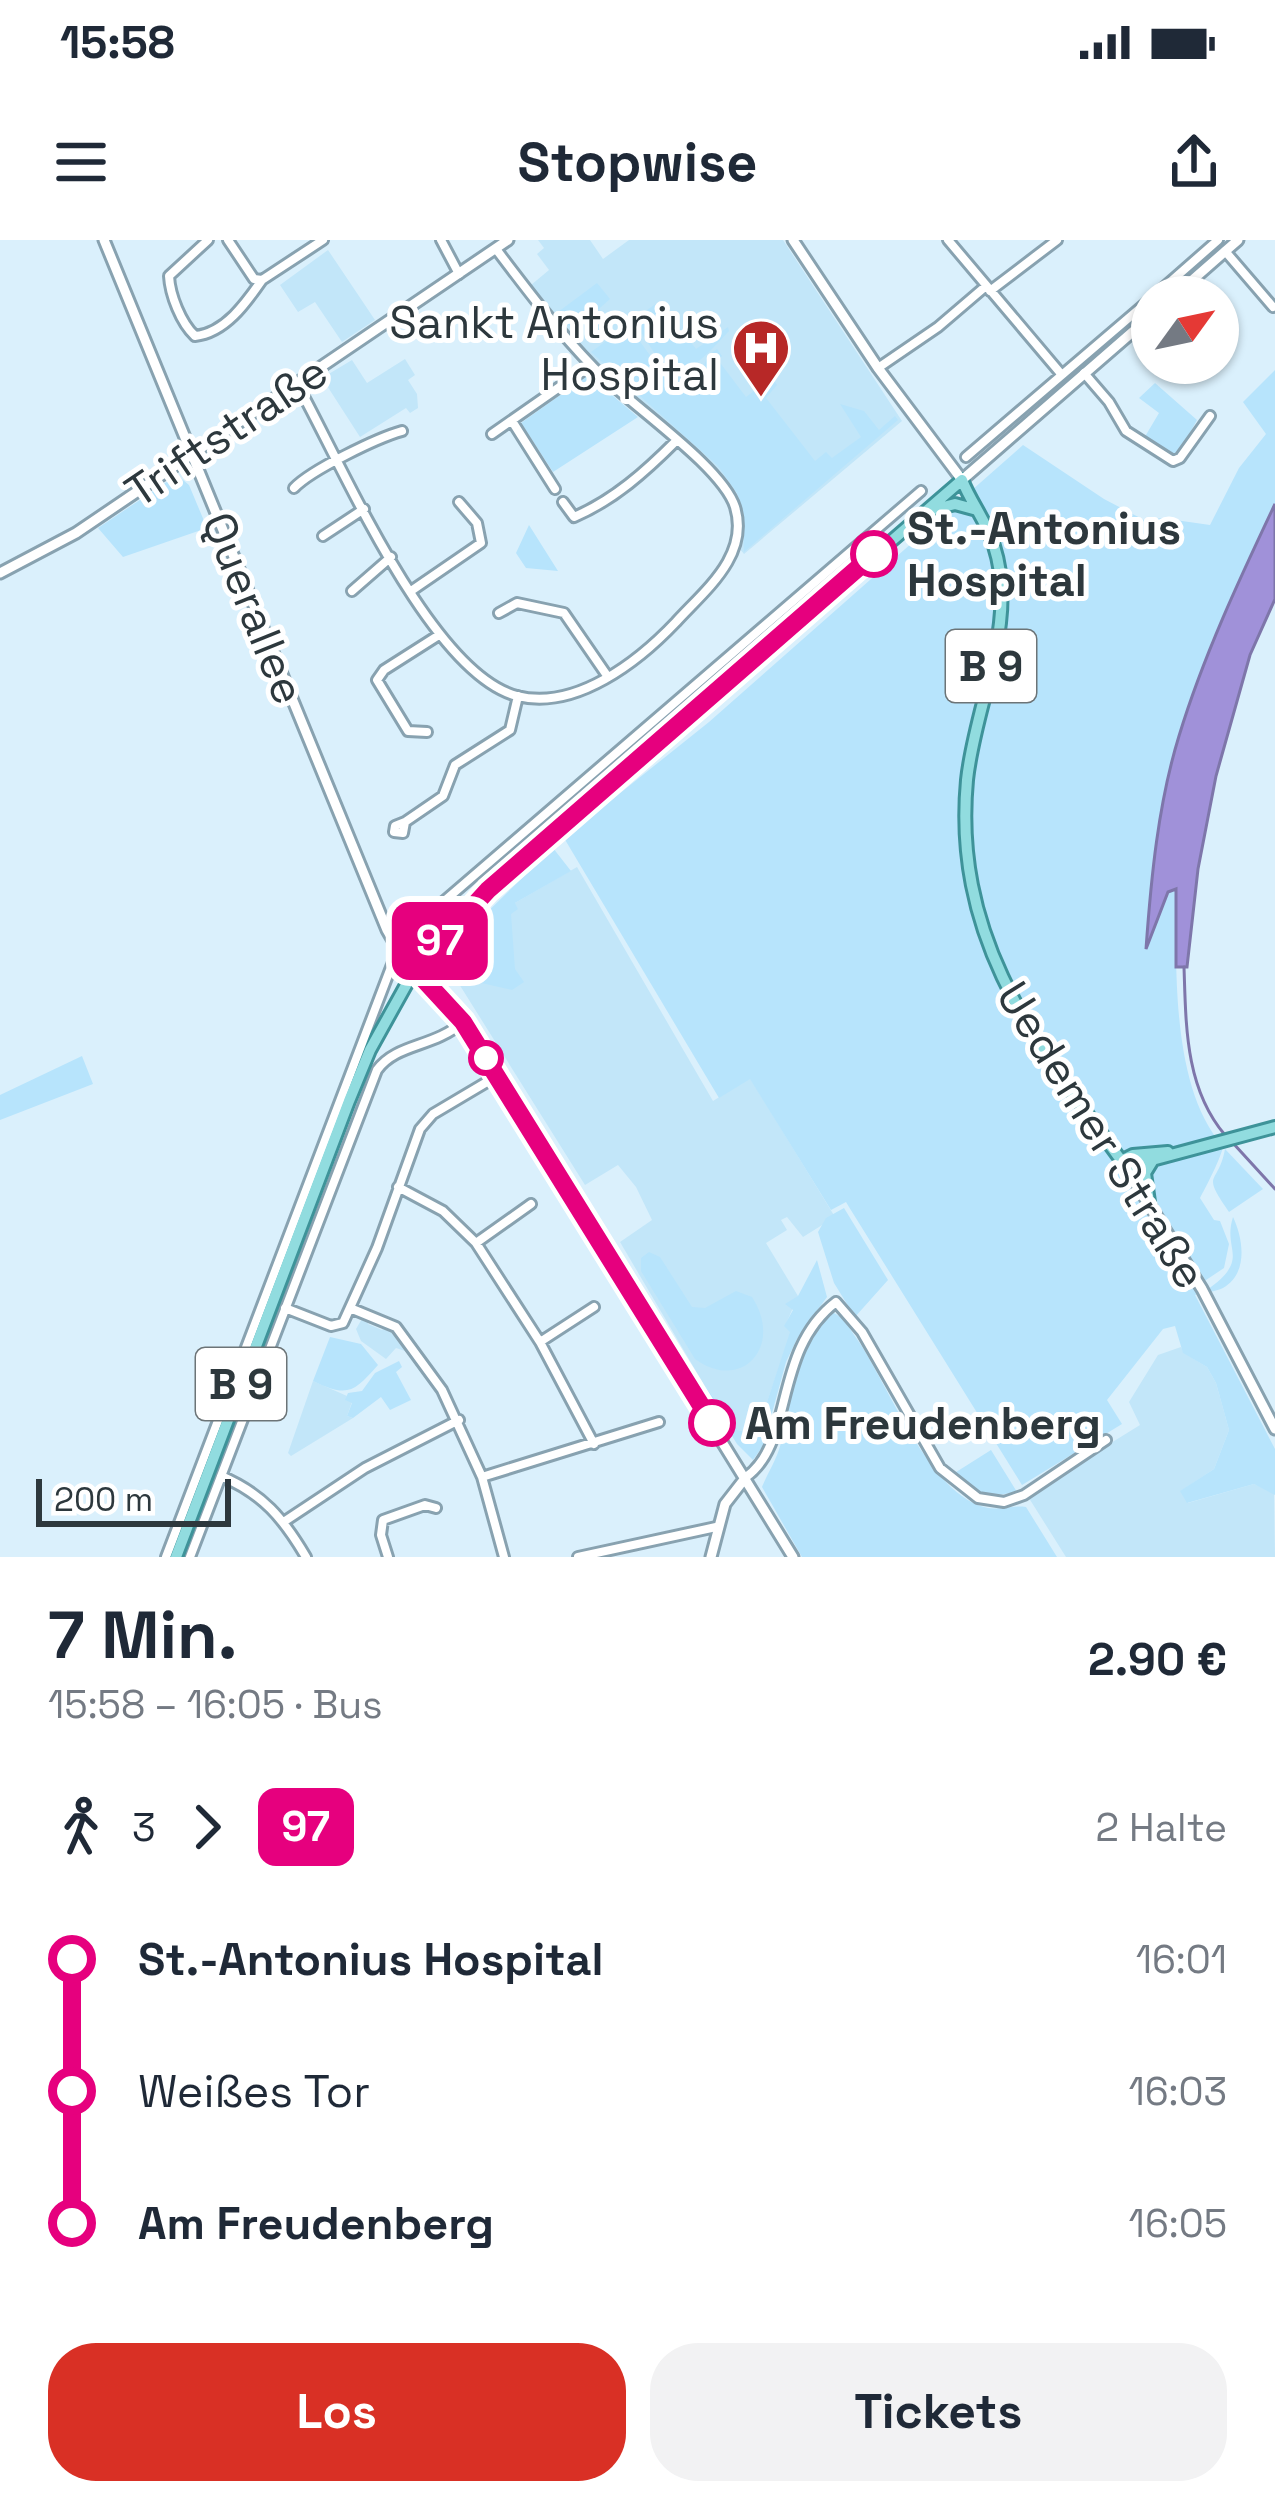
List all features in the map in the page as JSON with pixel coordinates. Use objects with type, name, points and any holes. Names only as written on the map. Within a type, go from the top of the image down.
[{"type":"main road","name":"Uedemer Straße","points":[[962,480],[996,552],[1001,618],[968,779],[968,856],[979,918],[997,971],[1020,1016],[1124,1164]]},
{"type":"main road","points":[[415,970],[488,890],[962,480]]},
{"type":"main road","points":[[924,512],[956,504],[977,510]]},
{"type":"main road","name":"B 9","points":[[176,1557],[349,1101],[370,1051],[415,970]]},
{"type":"main road","points":[[1124,1164],[1132,1155],[1171,1152],[1275,1127]]},
{"type":"main road","points":[[1124,1164],[1171,1152]]},
{"type":"main road","points":[[1149,1202],[1145,1173],[1153,1160]]},
{"type":"street","name":"Querallee","points":[[104,240],[396,946],[463,1022],[793,1557]]},
{"type":"street","points":[[208,240],[169,276],[178,309],[195,336],[205,335],[238,312],[262,280],[323,240]]},
{"type":"street","points":[[228,240],[248,272],[262,280]]},
{"type":"street","points":[[441,240],[459,274]]},
{"type":"street","name":"Triftstraße","points":[[0,572],[52,549],[508,240]]},
{"type":"street","points":[[793,240],[878,368],[962,480],[1131,333]]},
{"type":"street","points":[[947,240],[1063,375]]},
{"type":"street","points":[[878,368],[1057,240]]},
{"type":"street","points":[[1180,276],[1222,245],[1238,240]]},
{"type":"street","points":[[1193,276],[1222,245]]},
{"type":"street","points":[[1222,245],[1273,307]]},
{"type":"street","points":[[296,382],[411,591],[439,635],[481,676],[518,696],[557,695],[608,677],[667,632],[715,582],[736,538],[735,507],[725,488],[591,365],[496,249]]},
{"type":"street","points":[[966,458],[1131,315]]},
{"type":"street","points":[[492,434],[591,365]]},
{"type":"street","points":[[1084,373],[1126,431],[1169,459],[1180,458],[1210,416]]},
{"type":"street","points":[[512,421],[555,489]]},
{"type":"street","points":[[294,488],[307,476],[402,431]]},
{"type":"street","points":[[563,502],[574,517],[597,506],[676,441]]},
{"type":"street","points":[[166,1557],[396,946],[921,491]]},
{"type":"street","points":[[411,591],[481,543],[477,524],[458,502]]},
{"type":"street","points":[[323,536],[364,509]]},
{"type":"street","points":[[352,591],[391,556]]},
{"type":"street","points":[[500,613],[518,603],[564,613],[608,677]]},
{"type":"street","points":[[428,732],[408,731],[377,680],[384,670],[439,635]]},
{"type":"street","points":[[405,822],[443,796],[454,765],[508,732],[518,696]]},
{"type":"street","points":[[190,1557],[376,1070],[391,1054],[427,1045],[463,1022]]},
{"type":"street","points":[[285,1308],[338,1327],[426,1122],[497,1076]]},
{"type":"street","name":"Uedemer Straße","points":[[1124,1164],[1202,1289],[1275,1429]]},
{"type":"street","points":[[398,1186],[443,1211],[476,1244],[540,1342],[594,1444]]},
{"type":"street","points":[[476,1244],[531,1204]]},
{"type":"street","points":[[711,1557],[728,1498],[763,1462],[771,1446],[799,1346],[820,1314],[836,1302],[862,1332],[940,1468],[978,1498],[1004,1502],[1024,1495],[1106,1440]]},
{"type":"street","points":[[540,1342],[594,1307]]},
{"type":"street","points":[[350,1308],[406,1336],[458,1420],[482,1477],[504,1557]]},
{"type":"street","points":[[285,1521],[364,1468],[458,1420]]},
{"type":"street","points":[[482,1477],[658,1422]]},
{"type":"street","points":[[221,1476],[262,1496],[285,1521],[306,1557]]},
{"type":"street","points":[[388,1557],[382,1520],[425,1505],[436,1508]]},
{"type":"street","points":[[578,1557],[716,1527]]},
{"type":"shaded area","name":"Sankt Antonius Hospital","points":[[538,240],[590,240],[603,259],[629,240],[783,240],[902,421],[744,554],[739,548],[741,511],[728,482],[590,355],[531,285],[549,270],[537,254],[544,248]]},
{"type":"shaded area","points":[[328,250],[375,320],[342,342],[315,302],[298,312],[280,285]]},
{"type":"shaded area","points":[[597,283],[610,299],[583,323],[586,328],[577,335],[558,312]]},
{"type":"shaded area","points":[[657,303],[696,349],[728,327],[729,331],[696,363],[676,373],[655,354],[633,320]]},
{"type":"shaded area","points":[[628,325],[673,387],[702,370],[717,349],[722,356],[718,360],[746,397],[772,378],[777,385],[766,398],[815,461],[826,452],[832,458],[861,437],[840,404],[864,411],[879,430],[895,416],[898,420],[744,552],[737,493],[718,466],[591,352]]},
{"type":"shaded area","points":[[405,359],[415,375],[408,380],[417,394],[418,408],[410,413],[406,408],[360,437],[322,378],[352,360],[367,383]]},
{"type":"shaded area","points":[[1275,370],[1275,504],[1212,640],[1180,732],[1148,944],[1168,892],[1176,889],[1184,1056],[1198,1106],[1223,1146],[1200,1198],[1214,1220],[1220,1221],[1229,1244],[1224,1268],[1203,1282],[1207,1290],[1232,1262],[1233,1217],[1241,1245],[1240,1264],[1231,1282],[1195,1295],[1275,1449],[1275,1495],[1254,1484],[1187,1503],[1180,1491],[1214,1469],[1229,1430],[1216,1383],[1207,1367],[1183,1353],[1175,1326],[1163,1329],[1107,1400],[1122,1424],[1022,1485],[846,1202],[831,1210],[750,1079],[719,1098],[564,838],[709,722],[1023,445],[1146,521],[1161,518],[1210,525],[1239,468],[1266,434],[1243,402]]},
{"type":"shaded area","points":[[588,375],[638,417],[553,472],[521,423]]},
{"type":"shaded area","points":[[1156,384],[1197,420],[1180,451],[1172,456],[1143,440],[1159,413],[1139,398]]},
{"type":"shaded area","points":[[177,475],[189,485],[207,528],[123,557],[98,528]]},
{"type":"shaded area","points":[[1275,504],[1275,599],[1250,655],[1216,776],[1198,869],[1187,967],[1176,967],[1176,889],[1168,892],[1146,949],[1166,788],[1199,677]]},
{"type":"shaded area","points":[[529,525],[558,571],[526,568],[516,553]]},
{"type":"shaded area","points":[[553,848],[571,871],[515,903],[518,909],[511,914],[515,969],[524,982],[512,990],[455,977],[437,961]]},
{"type":"shaded area","points":[[577,867],[713,1101],[750,1078],[835,1217],[803,1237],[787,1217],[781,1220],[787,1230],[766,1243],[798,1296],[785,1326],[791,1332],[764,1411],[743,1431],[703,1383],[620,1242],[652,1220],[636,1187],[618,1165],[585,1185],[444,960],[515,903]]},
{"type":"shaded area","points":[[82,1056],[93,1084],[0,1120],[0,1095]]},
{"type":"shaded area","points":[[1225,1149],[1263,1189],[1229,1212],[1213,1184]]},
{"type":"shaded area","points":[[844,1208],[888,1280],[855,1317],[834,1283],[818,1232],[826,1218]]},
{"type":"shaded area","points":[[649,1252],[660,1257],[692,1307],[705,1308],[736,1291],[752,1297],[763,1332],[753,1359],[728,1371],[695,1359],[641,1271],[641,1258]]},
{"type":"shaded area","points":[[817,1260],[827,1297],[786,1362],[763,1446],[753,1460],[737,1444],[700,1384],[738,1430],[743,1431],[764,1411],[790,1332],[784,1326],[793,1310],[785,1304],[798,1296]]},
{"type":"shaded area","points":[[832,1312],[857,1339],[912,1436],[947,1483],[988,1508],[1026,1507],[1057,1557],[802,1557],[762,1487],[779,1449],[803,1357]]},
{"type":"shaded area","points":[[363,1317],[368,1324],[382,1330],[385,1326],[400,1336],[408,1352],[396,1348],[386,1359],[361,1341],[356,1329]]},
{"type":"shaded area","points":[[330,1337],[361,1344],[378,1365],[350,1390],[313,1381]]},
{"type":"shaded area","points":[[1181,1347],[1207,1367],[1229,1430],[1214,1469],[1181,1491],[1188,1503],[1254,1484],[1274,1493],[1275,1557],[1066,1557],[1027,1495],[1140,1425],[1129,1402],[1158,1355]]},
{"type":"shaded area","points":[[399,1361],[402,1367],[396,1372],[411,1400],[390,1410],[381,1397],[353,1418],[347,1416],[352,1403],[345,1400],[348,1393],[362,1391],[375,1373]]},
{"type":"shaded area","points":[[313,1381],[347,1396],[352,1402],[347,1416],[353,1418],[291,1456],[288,1453]]},
{"type":"shaded area","points":[[991,1450],[1017,1492],[985,1497],[953,1474]]},
{"type":"waterway","points":[[1184,967],[1187,1033],[1195,1076],[1225,1135]]},
{"type":"waterway","points":[[1232,1142],[1275,1189]]},
{"type":"bus line","name":"97","points":[[712,1423],[463,1022],[415,970],[488,890],[874,554]]},
{"type":"place","name":"Sankt Antonius Hospital","points":[[761,399]]},
{"type":"place","name":"St.-Antonius Hospital","points":[[874,554]]},
{"type":"place","name":"Am Freudenberg","points":[[712,1423]]}]
